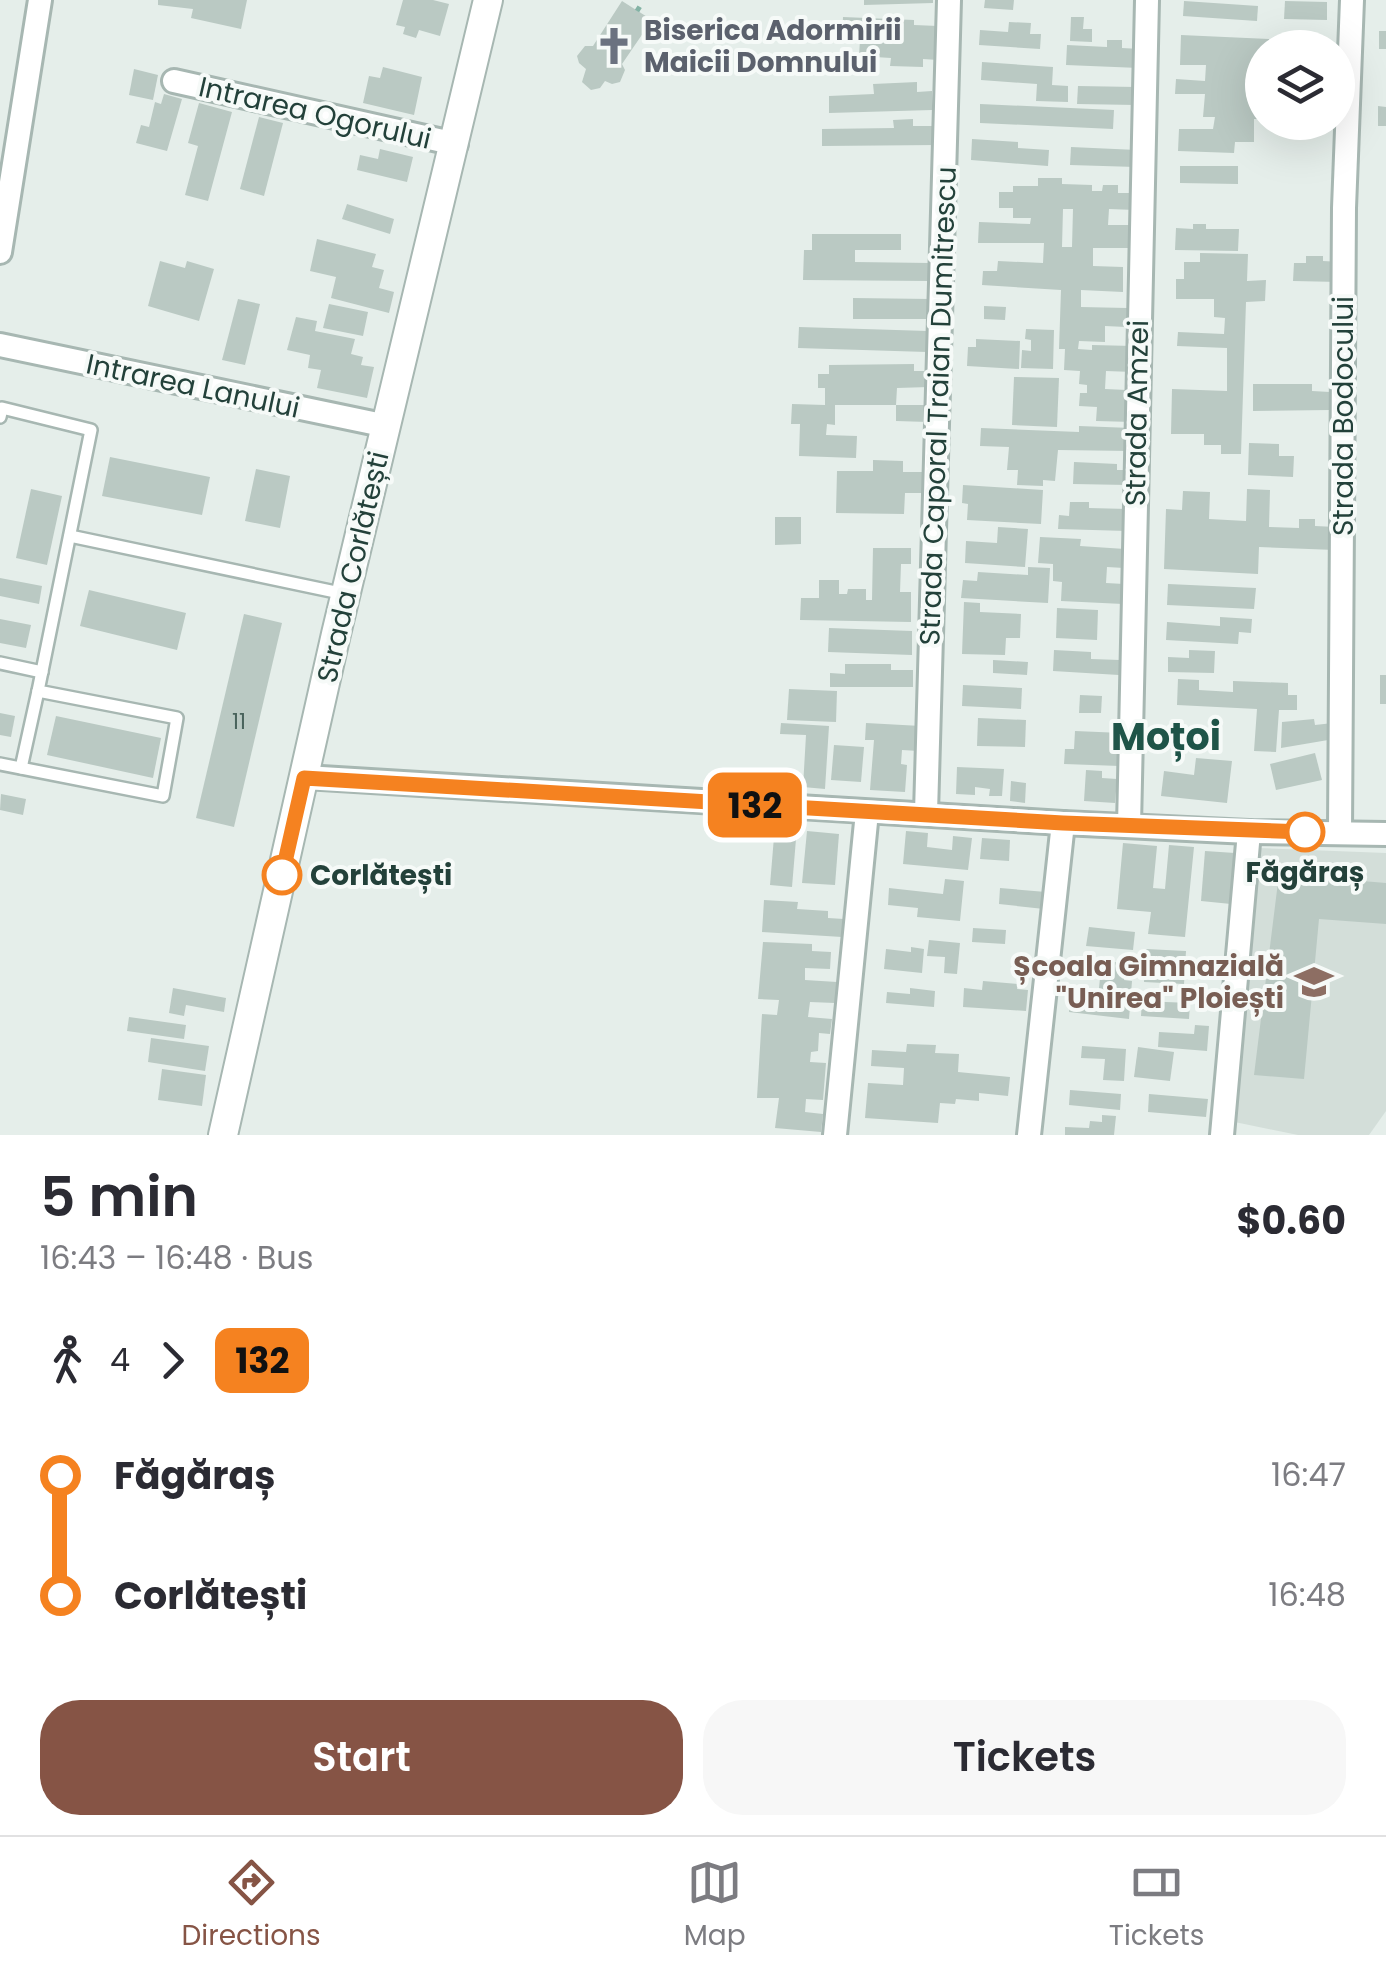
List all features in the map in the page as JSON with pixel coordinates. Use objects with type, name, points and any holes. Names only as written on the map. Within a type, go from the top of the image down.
[{"type":"street","points":[[0,252],[40,0]]},
{"type":"street","name":"Strada Corlătești","points":[[223,1135],[488,0]]},
{"type":"street","name":"Strada Caporal Traian Dumitrescu","points":[[926,813],[949,0]]},
{"type":"street","name":"Strada Amzei","points":[[1130,826],[1147,0]]},
{"type":"street","name":"Strada Bodocului","points":[[1340,832],[1344,208],[1352,0]]},
{"type":"street","name":"Intrarea Ogorului","points":[[174,81],[456,144]]},
{"type":"street","name":"Intrarea Lanului","points":[[0,345],[387,426]]},
{"type":"street","points":[[304,778],[1063,823],[1386,834]]},
{"type":"street","points":[[834,1135],[868,812]]},
{"type":"street","points":[[1029,1135],[1063,823]]},
{"type":"street","points":[[1222,1135],[1249,832]]},
{"type":"lane","points":[[0,417],[2,408],[91,430],[21,768]]},
{"type":"lane","points":[[70,536],[347,595]]},
{"type":"lane","points":[[0,663],[42,672]]},
{"type":"lane","points":[[0,764],[163,796],[177,718],[38,690]]},
{"type":"path","points":[[637,11],[644,0]]},
{"type":"shaded area","name":"Școala Gimnazială \"Unirea\" Ploiești","points":[[1258,848],[1386,853],[1386,1111],[1369,1135],[1298,1135],[1225,1120]]},
{"type":"building","points":[[158,0],[247,0],[241,29],[191,18],[193,9],[158,5]]},
{"type":"building","points":[[403,0],[449,4],[440,36],[419,30],[416,38],[403,34],[405,27],[396,25]]},
{"type":"building","points":[[864,0],[933,0],[933,3],[864,5]]},
{"type":"building","points":[[985,0],[1014,0],[1013,10],[984,8]]},
{"type":"building","name":"Biserica Adormirii Maicii Domnului","points":[[622,1],[652,20],[622,64],[625,70],[620,82],[605,81],[600,88],[591,90],[582,82],[586,69],[577,56],[585,46],[593,46]]},
{"type":"building","points":[[1184,1],[1258,6],[1257,21],[1183,16]]},
{"type":"building","points":[[1285,1],[1327,2],[1327,20],[1284,19]]},
{"type":"building","points":[[843,17],[914,20],[914,25],[938,26],[938,60],[923,59],[923,67],[890,66],[891,58],[859,56],[860,40],[842,39]]},
{"type":"building","points":[[1071,17],[1084,17],[1083,29],[1092,29],[1092,42],[1070,41]]},
{"type":"building","points":[[1009,22],[1031,23],[1030,34],[1041,34],[1040,49],[979,45],[980,30],[1008,32]]},
{"type":"building","points":[[1379,31],[1386,31],[1386,49],[1379,49]]},
{"type":"building","points":[[1181,35],[1245,38],[1245,140],[1254,142],[1235,142],[1234,153],[1178,151],[1179,129],[1213,129],[1215,117],[1203,117],[1205,94],[1175,94],[1176,79],[1205,81],[1206,65],[1180,65]]},
{"type":"building","points":[[1107,40],[1122,40],[1122,48],[1140,49],[1139,68],[1066,65],[1067,45],[1107,47]]},
{"type":"building","points":[[982,62],[1053,67],[1052,85],[1068,86],[1068,102],[1036,101],[1037,84],[981,80]]},
{"type":"building","points":[[383,67],[422,77],[414,115],[363,103],[369,76],[380,78]]},
{"type":"building","points":[[134,69],[158,75],[153,100],[129,95]]},
{"type":"building","points":[[917,82],[917,92],[932,91],[932,110],[829,113],[829,96],[874,94],[873,84]]},
{"type":"building","points":[[1078,86],[1136,87],[1136,105],[1077,104]]},
{"type":"building","points":[[164,94],[182,99],[167,151],[136,143],[141,125],[149,127],[155,102],[161,104]]},
{"type":"building","points":[[199,103],[232,112],[208,201],[185,195],[198,146],[188,143]]},
{"type":"building","points":[[980,104],[1114,110],[1113,129],[980,123]]},
{"type":"building","points":[[1378,106],[1386,107],[1386,126],[1378,126]]},
{"type":"building","points":[[259,117],[283,123],[264,196],[240,189]]},
{"type":"building","points":[[913,119],[913,126],[937,126],[937,145],[822,146],[822,129],[894,128],[893,120]]},
{"type":"building","points":[[972,139],[1018,142],[1018,148],[1049,150],[1048,166],[971,160]]},
{"type":"building","points":[[1071,147],[1137,150],[1136,167],[1070,165]]},
{"type":"building","points":[[380,149],[413,157],[407,182],[357,170],[360,155],[378,159]]},
{"type":"building","points":[[1180,166],[1238,166],[1238,184],[1180,183]]},
{"type":"building","points":[[1038,178],[1062,178],[1062,184],[1092,185],[1092,191],[1102,191],[1103,185],[1118,185],[1118,193],[1135,193],[1135,210],[1109,209],[1108,225],[1133,225],[1132,248],[1093,248],[1093,266],[1123,267],[1123,292],[1081,290],[1081,307],[1127,308],[1126,327],[1105,326],[1105,342],[1079,341],[1078,349],[1092,350],[1092,345],[1133,346],[1133,372],[1106,371],[1105,389],[1127,390],[1126,408],[1133,408],[1133,422],[1096,421],[1097,407],[1079,406],[1080,393],[1087,393],[1087,385],[1079,384],[1080,371],[1064,370],[1065,349],[1059,349],[1061,290],[982,285],[983,271],[997,271],[998,261],[1043,263],[1044,243],[978,243],[979,222],[1030,224],[1031,218],[1013,218],[1013,208],[999,208],[999,192],[1013,192],[1013,186],[1038,186]],"holes":[[[1063,209],[1073,209],[1072,247],[1062,247]]]},
{"type":"building","points":[[347,204],[394,219],[390,234],[342,219]]},
{"type":"building","points":[[1193,224],[1206,224],[1206,229],[1239,229],[1238,251],[1175,250],[1176,228],[1193,229]]},
{"type":"building","points":[[812,234],[901,234],[901,250],[855,250],[855,262],[930,263],[930,281],[803,280],[804,250],[812,250]]},
{"type":"building","points":[[317,239],[376,254],[372,267],[384,270],[379,288],[394,292],[389,313],[331,298],[336,277],[310,271]]},
{"type":"building","points":[[1200,253],[1248,254],[1247,281],[1266,280],[1265,301],[1246,302],[1241,454],[1221,454],[1221,445],[1204,445],[1204,434],[1171,434],[1172,389],[1227,391],[1227,348],[1177,346],[1178,332],[1224,334],[1225,318],[1214,317],[1214,299],[1176,299],[1176,279],[1184,279],[1184,262],[1200,262]]},
{"type":"building","points":[[1306,256],[1341,262],[1340,282],[1293,281],[1294,263],[1306,263]]},
{"type":"building","points":[[160,261],[185,268],[187,261],[214,269],[199,321],[148,306]]},
{"type":"building","points":[[853,298],[931,299],[931,319],[853,319]]},
{"type":"building","points":[[238,299],[260,304],[245,365],[222,360]]},
{"type":"building","points":[[329,304],[368,312],[363,336],[323,328]]},
{"type":"building","points":[[984,306],[1006,307],[1005,320],[984,319]]},
{"type":"building","points":[[296,317],[317,321],[315,331],[355,339],[351,354],[363,357],[361,365],[374,367],[367,398],[317,388],[321,370],[308,368],[310,355],[287,350]]},
{"type":"building","points":[[799,327],[928,331],[927,352],[798,348]]},
{"type":"building","points":[[1026,329],[1054,330],[1053,369],[1021,368],[1022,350],[1031,351],[1031,340],[1025,339]]},
{"type":"building","points":[[976,339],[1020,341],[1019,369],[967,366],[968,347],[976,347]]},
{"type":"building","points":[[914,364],[914,371],[929,371],[929,387],[897,388],[896,405],[835,405],[835,425],[827,424],[826,435],[857,436],[856,458],[799,456],[800,424],[791,424],[792,404],[825,405],[825,388],[818,388],[818,374],[829,374],[829,365]]},
{"type":"building","points":[[1014,377],[1059,378],[1057,427],[1012,425]]},
{"type":"building","points":[[1253,384],[1312,384],[1312,391],[1330,392],[1330,410],[1253,411]]},
{"type":"building","points":[[896,405],[929,405],[928,422],[896,421]]},
{"type":"building","points":[[1079,426],[1131,428],[1131,451],[1058,450],[1055,481],[1043,480],[1043,486],[1017,485],[1018,470],[1007,470],[1009,447],[980,446],[981,428],[1079,432]]},
{"type":"building","points":[[1249,443],[1279,444],[1279,456],[1294,456],[1293,477],[1248,475]]},
{"type":"building","points":[[110,457],[210,477],[202,515],[102,496]]},
{"type":"building","points":[[873,460],[903,461],[903,472],[929,472],[928,493],[905,493],[904,514],[836,513],[837,471],[873,471]]},
{"type":"building","points":[[1074,462],[1117,464],[1117,470],[1128,470],[1128,485],[1073,484]]},
{"type":"building","points":[[256,469],[290,476],[280,528],[245,521]]},
{"type":"building","points":[[963,485],[1043,490],[1041,524],[967,520],[968,504],[962,503]]},
{"type":"building","points":[[31,489],[62,496],[47,565],[16,558]]},
{"type":"building","points":[[1247,489],[1270,490],[1269,527],[1299,528],[1299,519],[1315,519],[1315,526],[1336,527],[1335,550],[1259,547],[1258,574],[1164,569],[1166,509],[1182,510],[1183,491],[1210,492],[1209,519],[1246,521]]},
{"type":"building","points":[[1070,502],[1089,502],[1089,508],[1128,509],[1127,531],[1058,529],[1059,515],[1069,516]]},
{"type":"building","points":[[775,517],[801,517],[801,544],[775,545]]},
{"type":"building","points":[[998,527],[1028,529],[1025,567],[965,563],[966,541],[997,543]]},
{"type":"building","points":[[1040,537],[1081,539],[1080,546],[1125,549],[1124,568],[1107,567],[1106,583],[1124,584],[1123,604],[1061,601],[1062,582],[1053,581],[1053,564],[1038,563]]},
{"type":"building","points":[[873,548],[911,548],[911,564],[901,564],[900,592],[911,592],[911,622],[800,620],[801,598],[819,598],[819,580],[839,580],[839,594],[847,594],[848,589],[866,589],[866,600],[872,600]]},
{"type":"building","points":[[1028,567],[1050,568],[1048,603],[961,598],[963,580],[977,581],[978,572],[1028,575]]},
{"type":"building","points":[[0,578],[42,586],[39,604],[0,596]]},
{"type":"building","points":[[1168,584],[1256,588],[1254,609],[1167,605]]},
{"type":"building","points":[[89,590],[186,613],[177,650],[80,626]]},
{"type":"building","points":[[964,602],[980,603],[980,612],[1021,614],[1020,638],[1006,638],[1005,655],[962,654]]},
{"type":"building","points":[[1057,608],[1098,610],[1097,640],[1056,638]]},
{"type":"building","points":[[244,614],[282,623],[234,827],[196,818]]},
{"type":"building","points":[[1220,617],[1252,619],[1251,633],[1239,632],[1238,644],[1166,640],[1167,622],[1220,626]]},
{"type":"building","points":[[0,619],[31,625],[26,648],[0,643]]},
{"type":"building","points":[[829,628],[912,631],[912,655],[828,652]]},
{"type":"building","points":[[1054,650],[1091,652],[1091,659],[1120,660],[1119,675],[1053,671]]},
{"type":"building","points":[[1189,650],[1215,651],[1214,673],[1168,672],[1168,657],[1189,658]]},
{"type":"building","points":[[993,660],[1028,662],[1027,675],[993,673]]},
{"type":"building","points":[[845,664],[891,664],[891,670],[913,670],[913,687],[830,687],[830,673],[845,674]]},
{"type":"building","points":[[1380,675],[1386,675],[1386,704],[1380,704]]},
{"type":"building","points":[[1178,679],[1199,680],[1199,690],[1233,692],[1233,681],[1288,683],[1288,695],[1297,695],[1297,710],[1279,710],[1276,752],[1254,751],[1257,709],[1177,705]]},
{"type":"building","points":[[963,685],[1022,688],[1021,709],[962,706]]},
{"type":"building","points":[[789,689],[837,691],[836,722],[787,720]]},
{"type":"building","points":[[1080,695],[1102,696],[1101,713],[1079,713]]},
{"type":"building","points":[[0,713],[15,716],[11,737],[0,735]]},
{"type":"building","points":[[56,716],[161,738],[153,778],[47,755]]},
{"type":"building","points":[[978,718],[1026,720],[1025,747],[977,746]]},
{"type":"building","points":[[1314,719],[1315,725],[1333,723],[1334,739],[1281,748],[1282,722]]},
{"type":"building","points":[[781,723],[829,726],[825,789],[803,787],[806,735],[780,734]]},
{"type":"building","points":[[866,723],[921,726],[919,751],[902,750],[901,764],[907,765],[905,792],[870,790],[874,740],[865,740]]},
{"type":"building","points":[[1075,731],[1122,733],[1120,766],[1064,764],[1065,749],[1074,749]]},
{"type":"building","points":[[834,745],[864,747],[861,782],[831,780]]},
{"type":"building","points":[[1315,753],[1322,780],[1276,790],[1270,764]]},
{"type":"building","points":[[1196,758],[1232,761],[1227,803],[1161,796],[1164,771],[1194,775]]},
{"type":"building","points":[[957,767],[1004,769],[1002,796],[989,796],[990,789],[975,787],[975,795],[956,794]]},
{"type":"building","points":[[1086,770],[1102,771],[1102,778],[1117,779],[1115,803],[1084,801]]},
{"type":"building","points":[[1011,781],[1026,783],[1025,803],[1010,801]]},
{"type":"building","points":[[1,794],[26,799],[23,815],[0,810]]},
{"type":"building","points":[[775,825],[797,827],[792,887],[770,885]]},
{"type":"building","points":[[807,831],[839,834],[835,885],[802,883]]},
{"type":"building","points":[[906,831],[928,833],[927,847],[952,850],[953,836],[972,838],[968,870],[903,864]]},
{"type":"building","points":[[982,838],[1010,840],[1009,861],[980,859]]},
{"type":"building","points":[[1123,843],[1157,846],[1153,888],[1165,889],[1169,845],[1194,847],[1185,937],[1148,934],[1151,912],[1117,909]]},
{"type":"building","points":[[1205,851],[1235,853],[1231,904],[1201,901]]},
{"type":"building","name":"Școala Gimnazială \"Unirea\" Ploiești","points":[[1279,874],[1386,883],[1386,924],[1319,919],[1304,1079],[1254,1075]]},
{"type":"building","points":[[945,879],[964,881],[960,921],[917,917],[918,908],[888,905],[889,888],[943,894]]},
{"type":"building","points":[[1000,888],[1046,892],[1044,909],[999,904]]},
{"type":"building","points":[[764,900],[798,902],[797,909],[828,911],[828,918],[844,919],[842,937],[762,932]]},
{"type":"building","points":[[1089,927],[1135,932],[1133,950],[1086,946]]},
{"type":"building","points":[[973,928],[1006,930],[1005,944],[972,942]]},
{"type":"building","points":[[929,940],[960,943],[957,974],[944,973],[945,957],[927,956]]},
{"type":"building","points":[[763,942],[812,944],[812,951],[831,952],[830,969],[805,968],[805,980],[837,982],[835,1003],[810,1002],[808,1017],[832,1019],[830,1034],[819,1033],[818,1051],[811,1052],[810,1062],[826,1063],[823,1100],[806,1099],[805,1112],[823,1114],[821,1132],[775,1128],[779,1098],[757,1098],[762,1014],[777,1015],[779,1000],[758,999]]},
{"type":"building","points":[[911,947],[924,949],[922,973],[884,969],[886,949],[911,952]]},
{"type":"building","points":[[1146,949],[1186,951],[1184,984],[1144,982]]},
{"type":"building","points":[[1073,959],[1126,963],[1124,980],[1132,981],[1129,1019],[1069,1012],[1071,997],[1098,998],[1100,978],[1072,976]]},
{"type":"building","points":[[983,981],[1018,984],[1017,989],[1028,990],[1026,1011],[963,1007],[964,988],[982,990]]},
{"type":"building","points":[[173,988],[226,998],[224,1012],[186,1005],[184,1016],[169,1013]]},
{"type":"building","points":[[910,988],[935,991],[934,1007],[886,1003],[887,992],[910,994]]},
{"type":"building","points":[[1142,1001],[1190,1003],[1189,1019],[1141,1016]]},
{"type":"building","points":[[129,1017],[186,1025],[184,1039],[127,1031]]},
{"type":"building","points":[[1195,1025],[1209,1026],[1207,1051],[1158,1047],[1159,1032],[1194,1034]]},
{"type":"building","points":[[151,1038],[209,1046],[205,1071],[148,1062]]},
{"type":"building","points":[[907,1044],[936,1045],[935,1053],[959,1054],[958,1072],[1010,1077],[1008,1096],[979,1093],[979,1101],[956,1099],[955,1104],[940,1103],[938,1123],[865,1118],[868,1083],[903,1085],[904,1068],[871,1066],[872,1050],[906,1052]]},
{"type":"building","points":[[1082,1046],[1126,1049],[1124,1081],[1103,1080],[1105,1059],[1081,1058]]},
{"type":"building","points":[[1138,1047],[1174,1052],[1170,1081],[1134,1077]]},
{"type":"building","points":[[162,1069],[206,1075],[202,1106],[158,1100]]},
{"type":"building","points":[[1070,1090],[1121,1094],[1120,1110],[1069,1105]]},
{"type":"building","points":[[1149,1094],[1208,1099],[1206,1117],[1148,1112]]},
{"type":"building","points":[[1102,1115],[1116,1116],[1114,1135],[1065,1135],[1065,1127],[1089,1128],[1090,1121],[1102,1122]]},
{"type":"bus line","name":"132","points":[[282,875],[304,778],[1063,823],[1305,832]]},
{"type":"place","name":"Biserica Adormirii Maicii Domnului","points":[[614,46]]},
{"type":"place","name":"Făgăraș","points":[[1305,832]]},
{"type":"place","name":"Corlătești","points":[[282,875]]},
{"type":"place","name":"Școala Gimnazială \"Unirea\" Ploiești","points":[[1314,982]]},
{"type":"district","name":"Moțoi","points":[[1166,736]]}]
